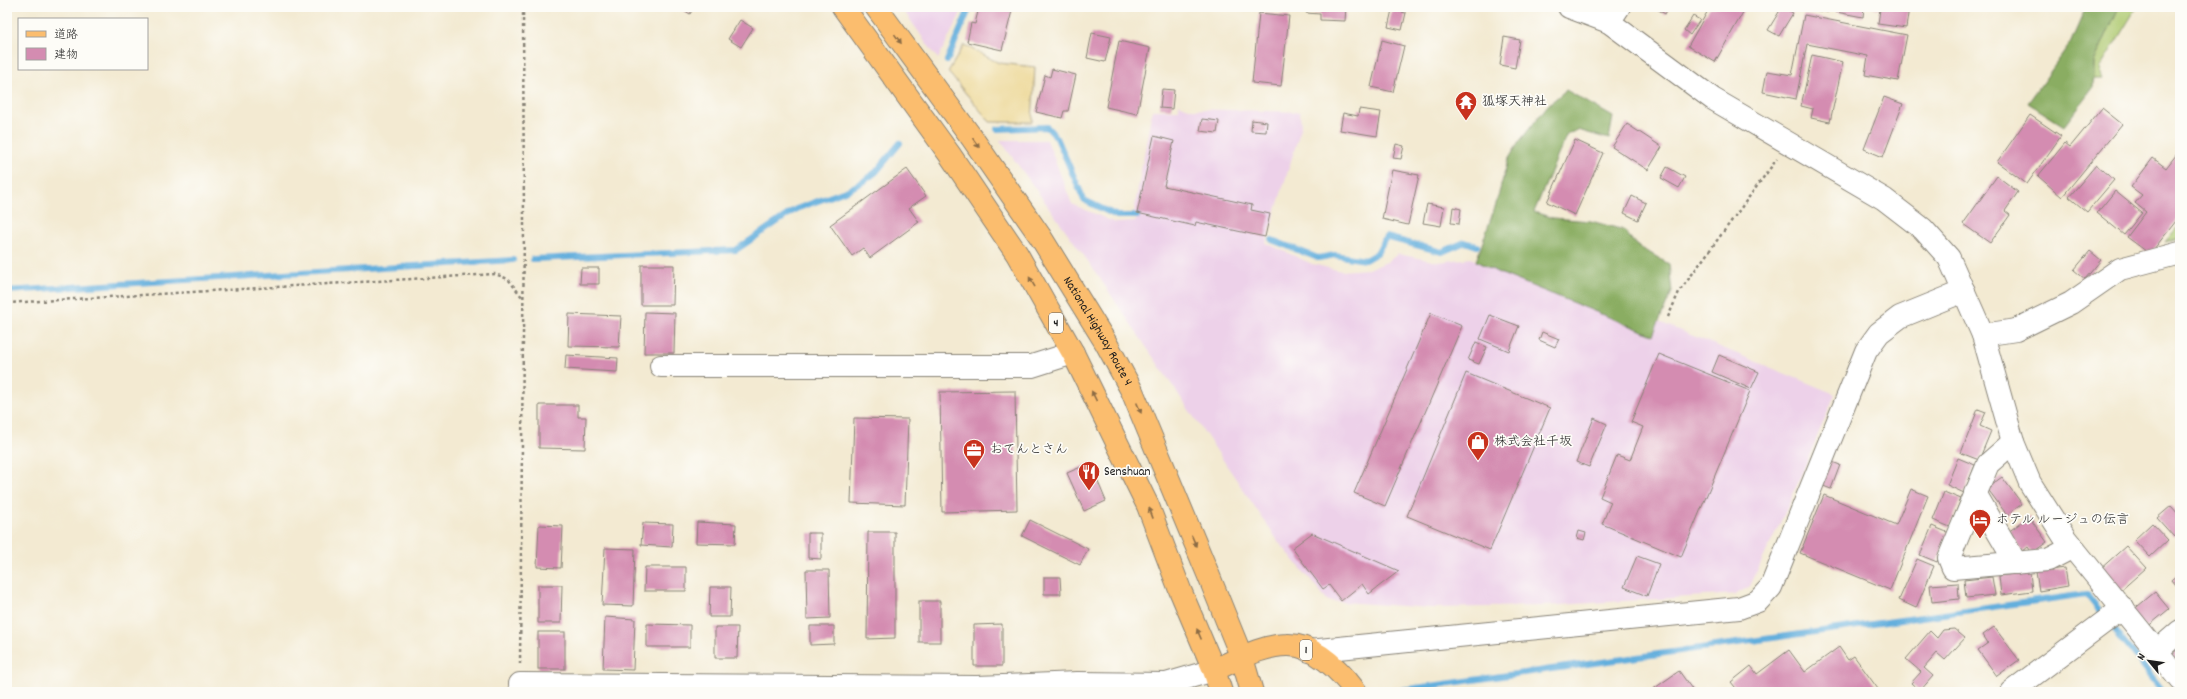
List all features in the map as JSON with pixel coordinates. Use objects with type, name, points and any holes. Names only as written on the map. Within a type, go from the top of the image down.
[{"type":"main road","name":"4","points":[[843,7],[950,155],[1017,254],[1073,352],[1148,506],[1180,590],[1214,670],[1221,692]]},
{"type":"main road","name":"National Highway Route 4","points":[[876,7],[972,138],[1040,236],[1106,343],[1132,391],[1242,658],[1252,692]]},
{"type":"main road","name":"1","points":[[1214,670],[1260,651],[1288,645],[1309,650],[1341,672],[1356,692]]},
{"type":"street","points":[[1569,7],[1614,15],[1713,99],[1884,199],[1923,229],[1949,258],[1983,335],[2013,442],[2030,483],[2073,547],[2120,610],[2157,651],[2180,680]]},
{"type":"street","points":[[1983,335],[2016,330],[2071,303],[2120,269],[2180,253]]},
{"type":"street","points":[[1309,650],[1739,608],[1758,601],[1771,587],[1866,351],[1879,333],[1900,317],[1964,291]]},
{"type":"street","points":[[661,366],[1032,366],[1073,352]]},
{"type":"street","points":[[2013,442],[1988,464],[1949,558],[1953,568],[2048,560],[2073,547]]},
{"type":"street","points":[[1975,493],[2016,562]]},
{"type":"street","points":[[2011,692],[2120,610]]},
{"type":"street","points":[[2157,651],[2180,631]]},
{"type":"street","points":[[520,684],[977,687],[1077,683],[1166,684],[1214,670]]},
{"type":"path","points":[[520,684],[523,298],[523,7]]},
{"type":"path","points":[[1668,317],[1679,292],[1788,144]]},
{"type":"path","points":[[7,303],[495,274],[508,279],[523,298]]},
{"type":"shaded area","points":[[901,7],[964,7],[938,59]]},
{"type":"shaded area","points":[[1179,104],[1191,109],[1300,112],[1301,128],[1266,243],[1312,264],[1341,271],[1368,269],[1387,262],[1398,254],[1438,262],[1471,258],[1497,272],[1653,335],[1659,322],[1835,394],[1789,504],[1750,586],[1737,594],[1543,606],[1432,608],[1328,601],[1278,541],[1090,264],[1000,140],[1047,140],[1072,204],[1116,223],[1135,222],[1139,216],[1134,211],[1152,110],[1179,110]]},
{"type":"green space","points":[[2086,7],[2119,7],[2094,62],[2093,88],[2064,126],[2028,103],[2070,44]]},
{"type":"green space","points":[[2119,7],[2137,7],[2099,69],[2103,79],[2094,79],[2094,62]]},
{"type":"green space","points":[[1566,90],[1613,117],[1609,139],[1578,130],[1567,134],[1534,212],[1553,218],[1591,221],[1624,230],[1636,245],[1669,264],[1672,292],[1653,335],[1497,272],[1476,261],[1496,204],[1508,160],[1519,142],[1548,105]]},
{"type":"green space","points":[[2180,224],[2180,238],[2165,242]]},
{"type":"sand","points":[[964,45],[999,63],[1035,67],[1032,122],[990,122],[948,72]]},
{"type":"building","points":[[679,7],[694,7],[690,14]]},
{"type":"building","points":[[979,7],[1013,7],[1002,50],[967,42],[971,23],[975,24]]},
{"type":"building","points":[[1307,7],[1346,7],[1345,21],[1320,20],[1320,14],[1306,13]]},
{"type":"building","points":[[1654,7],[1669,7],[1665,14]]},
{"type":"building","points":[[1710,7],[1746,7],[1715,62],[1688,46]]},
{"type":"building","points":[[1782,7],[1793,13],[1779,36],[1768,30]]},
{"type":"building","points":[[1804,7],[1829,7],[1828,12],[1804,9]]},
{"type":"building","points":[[1837,7],[1864,7],[1863,17],[1836,12]]},
{"type":"building","points":[[1872,7],[1909,7],[1906,28],[1878,24],[1880,9]]},
{"type":"building","points":[[1392,10],[1406,13],[1402,30],[1388,27]]},
{"type":"building","points":[[1259,13],[1289,16],[1281,86],[1252,83]]},
{"type":"building","points":[[1804,15],[1907,35],[1898,81],[1865,75],[1868,56],[1807,44],[1796,99],[1763,92],[1767,71],[1792,75]]},
{"type":"building","points":[[1693,16],[1700,20],[1690,35],[1684,30]]},
{"type":"building","points":[[740,20],[753,28],[741,47],[728,39]]},
{"type":"building","points":[[1092,33],[1111,37],[1105,62],[1087,58]]},
{"type":"building","points":[[1504,37],[1520,40],[1515,68],[1500,65]]},
{"type":"building","points":[[1382,40],[1404,46],[1393,92],[1371,87]]},
{"type":"building","points":[[1119,41],[1150,48],[1137,114],[1106,107]]},
{"type":"building","points":[[1812,55],[1843,62],[1830,122],[1811,118],[1813,109],[1801,106]]},
{"type":"building","points":[[1052,69],[1076,75],[1068,111],[1064,111],[1062,118],[1036,112],[1045,75],[1050,77]]},
{"type":"building","points":[[1162,89],[1174,90],[1172,109],[1160,108]]},
{"type":"building","points":[[1884,97],[1903,104],[1883,157],[1864,149]]},
{"type":"building","points":[[2102,108],[2122,124],[2062,197],[2038,176],[2065,143],[2070,147]]},
{"type":"building","points":[[1359,109],[1381,112],[1377,136],[1340,130],[1343,113],[1358,116]]},
{"type":"building","points":[[2030,115],[2061,136],[2027,184],[1997,162]]},
{"type":"building","points":[[1202,119],[1219,121],[1217,133],[1200,131]]},
{"type":"building","points":[[1252,120],[1267,122],[1266,132],[1251,131]]},
{"type":"building","points":[[1627,124],[1662,147],[1648,170],[1612,147]]},
{"type":"building","points":[[1154,136],[1174,141],[1164,186],[1252,205],[1251,210],[1270,214],[1265,237],[1196,222],[1195,226],[1137,213]]},
{"type":"building","points":[[1575,140],[1603,153],[1575,215],[1547,202]]},
{"type":"building","points":[[1396,144],[1404,146],[1401,159],[1393,158]]},
{"type":"building","points":[[2180,150],[2180,216],[2150,254],[2127,237],[2146,212],[2135,203],[2142,195],[2131,187],[2153,158],[2166,168]]},
{"type":"building","points":[[2096,165],[2114,180],[2087,212],[2069,197]]},
{"type":"building","points":[[1667,167],[1685,177],[1679,188],[1661,178]]},
{"type":"building","points":[[907,169],[926,196],[909,208],[919,222],[870,258],[863,248],[852,256],[830,225]]},
{"type":"building","points":[[1392,170],[1419,175],[1408,225],[1382,219]]},
{"type":"building","points":[[1997,176],[2018,192],[2005,211],[2010,215],[1990,243],[1963,224]]},
{"type":"building","points":[[2115,191],[2142,213],[2124,235],[2097,213]]},
{"type":"building","points":[[1632,196],[1646,203],[1638,220],[1624,213]]},
{"type":"building","points":[[1427,204],[1444,207],[1441,226],[1423,223]]},
{"type":"building","points":[[1453,207],[1461,209],[1459,224],[1451,223]]},
{"type":"building","points":[[2090,251],[2101,260],[2085,279],[2074,270]]},
{"type":"building","points":[[641,265],[674,265],[673,305],[641,305]]},
{"type":"building","points":[[581,268],[599,268],[599,284],[580,284]]},
{"type":"building","points":[[645,312],[675,313],[674,353],[644,353]]},
{"type":"building","points":[[1431,313],[1462,326],[1385,506],[1354,493]]},
{"type":"building","points":[[569,314],[621,316],[619,347],[568,346]]},
{"type":"building","points":[[1490,315],[1519,326],[1509,351],[1480,339]]},
{"type":"building","points":[[1542,332],[1559,339],[1555,347],[1539,340]]},
{"type":"building","points":[[1476,342],[1487,347],[1479,364],[1468,360]]},
{"type":"building","points":[[1659,354],[1750,391],[1681,557],[1602,524],[1611,502],[1600,497],[1617,455],[1630,460],[1643,427],[1631,422]]},
{"type":"building","points":[[566,355],[618,358],[617,372],[565,369]]},
{"type":"building","points":[[1719,355],[1759,372],[1751,389],[1712,372]]},
{"type":"building","name":"株式会社千坂","points":[[1466,373],[1550,408],[1490,550],[1407,516]]},
{"type":"building","points":[[1015,391],[1017,510],[942,512],[940,392]]},
{"type":"building","points":[[539,405],[578,405],[578,417],[586,417],[585,449],[539,448]]},
{"type":"building","points":[[1978,409],[1986,412],[1980,426],[1991,431],[1979,460],[1961,453]]},
{"type":"building","points":[[854,418],[908,419],[905,505],[851,503]]},
{"type":"building","points":[[1594,418],[1607,424],[1589,467],[1576,462]]},
{"type":"building","points":[[1958,458],[1975,465],[1964,493],[1947,485]]},
{"type":"building","points":[[1827,460],[1840,465],[1831,489],[1818,484]]},
{"type":"building","points":[[1090,463],[1106,501],[1084,511],[1067,473]]},
{"type":"building","points":[[2002,477],[2022,504],[2007,515],[1987,488]]},
{"type":"building","points":[[1911,489],[1928,496],[1890,590],[1800,553],[1824,495],[1896,525]]},
{"type":"building","points":[[1944,492],[1961,499],[1950,527],[1933,520]]},
{"type":"building","points":[[2171,506],[2180,516],[2180,532],[2174,537],[2157,518]]},
{"type":"building","points":[[2029,517],[2047,542],[2032,553],[2028,547],[2022,552],[2008,532]]},
{"type":"building","points":[[1030,520],[1088,549],[1080,565],[1022,536]]},
{"type":"building","points":[[697,522],[736,524],[735,544],[696,543]]},
{"type":"building","points":[[643,523],[673,524],[672,547],[641,545]]},
{"type":"building","points":[[2152,523],[2168,540],[2150,557],[2134,540]]},
{"type":"building","points":[[539,525],[563,526],[561,568],[537,567]]},
{"type":"building","points":[[1932,526],[1949,533],[1937,562],[1920,555]]},
{"type":"building","points":[[1579,531],[1586,533],[1584,540],[1577,538]]},
{"type":"building","points":[[868,532],[895,532],[895,638],[867,639]]},
{"type":"building","points":[[808,533],[821,533],[821,559],[808,558]]},
{"type":"building","points":[[1312,533],[1399,571],[1369,594],[1362,584],[1341,601],[1329,585],[1323,589],[1292,548]]},
{"type":"building","points":[[2126,546],[2146,568],[2119,592],[2099,570]]},
{"type":"building","points":[[605,548],[635,549],[633,606],[602,605]]},
{"type":"building","points":[[1637,556],[1659,564],[1647,596],[1624,587]]},
{"type":"building","points":[[1917,559],[1934,566],[1916,608],[1899,600]]},
{"type":"building","points":[[645,567],[686,567],[686,591],[644,591]]},
{"type":"building","points":[[2065,568],[2068,586],[2039,591],[2036,572]]},
{"type":"building","points":[[806,570],[829,570],[830,618],[807,619]]},
{"type":"building","points":[[2030,572],[2032,591],[2001,595],[1999,576]]},
{"type":"building","points":[[2180,574],[2180,590],[2172,580]]},
{"type":"building","points":[[1044,577],[1060,577],[1061,594],[1044,594]]},
{"type":"building","points":[[1992,577],[1995,595],[1966,598],[1964,580]]},
{"type":"building","points":[[1958,583],[1959,599],[1932,602],[1930,585]]},
{"type":"building","points":[[538,585],[562,585],[561,623],[538,623]]},
{"type":"building","points":[[710,587],[731,587],[730,617],[709,617]]},
{"type":"building","points":[[2155,592],[2169,609],[2146,628],[2132,611]]},
{"type":"building","points":[[919,601],[940,601],[940,642],[919,642]]},
{"type":"building","points":[[605,617],[635,619],[633,670],[603,669]]},
{"type":"building","points":[[647,624],[690,625],[690,647],[647,647]]},
{"type":"building","points":[[1002,624],[1002,666],[974,666],[974,625]]},
{"type":"building","points":[[810,626],[834,626],[834,644],[810,645]]},
{"type":"building","points":[[715,627],[738,627],[737,658],[715,658]]},
{"type":"building","points":[[1994,627],[2019,660],[1997,676],[1978,650],[1988,643],[1983,635]]},
{"type":"building","points":[[1954,629],[1965,638],[1945,660],[1937,653],[1924,668],[1933,676],[1920,691],[1911,683],[1921,672],[1906,659],[1930,631],[1937,638],[1943,630]]},
{"type":"building","points":[[538,632],[565,632],[565,669],[538,669]]},
{"type":"building","points":[[1839,647],[1848,660],[1854,656],[1878,689],[1874,692],[1739,692],[1731,682],[1751,666],[1757,674],[1789,650],[1805,672]]},
{"type":"building","points":[[2180,647],[2180,666],[2171,655]]},
{"type":"building","points":[[1679,671],[1694,692],[1649,692]]},
{"type":"waterway","points":[[947,61],[970,7]]},
{"type":"waterway","points":[[997,129],[1047,127],[1057,138],[1084,200],[1117,216],[1137,216]]},
{"type":"waterway","points":[[533,259],[736,250],[796,209],[848,190],[864,181],[876,172],[900,143]]},
{"type":"waterway","points":[[1272,240],[1318,258],[1335,255],[1365,260],[1377,253],[1386,237],[1442,252],[1465,242],[1477,246]]},
{"type":"waterway","points":[[7,291],[513,260]]},
{"type":"waterway","points":[[1402,690],[2086,594],[2164,692]]},
{"type":"place","name":"狐塚天神社","points":[[1466,122]]},
{"type":"place","name":"株式会社千坂","points":[[1478,462]]},
{"type":"place","name":"おてんとさん","points":[[974,470]]},
{"type":"place","name":"Senshuan","points":[[1089,492]]},
{"type":"place","name":"ホテル ルージュの伝言","points":[[1980,540]]}]
